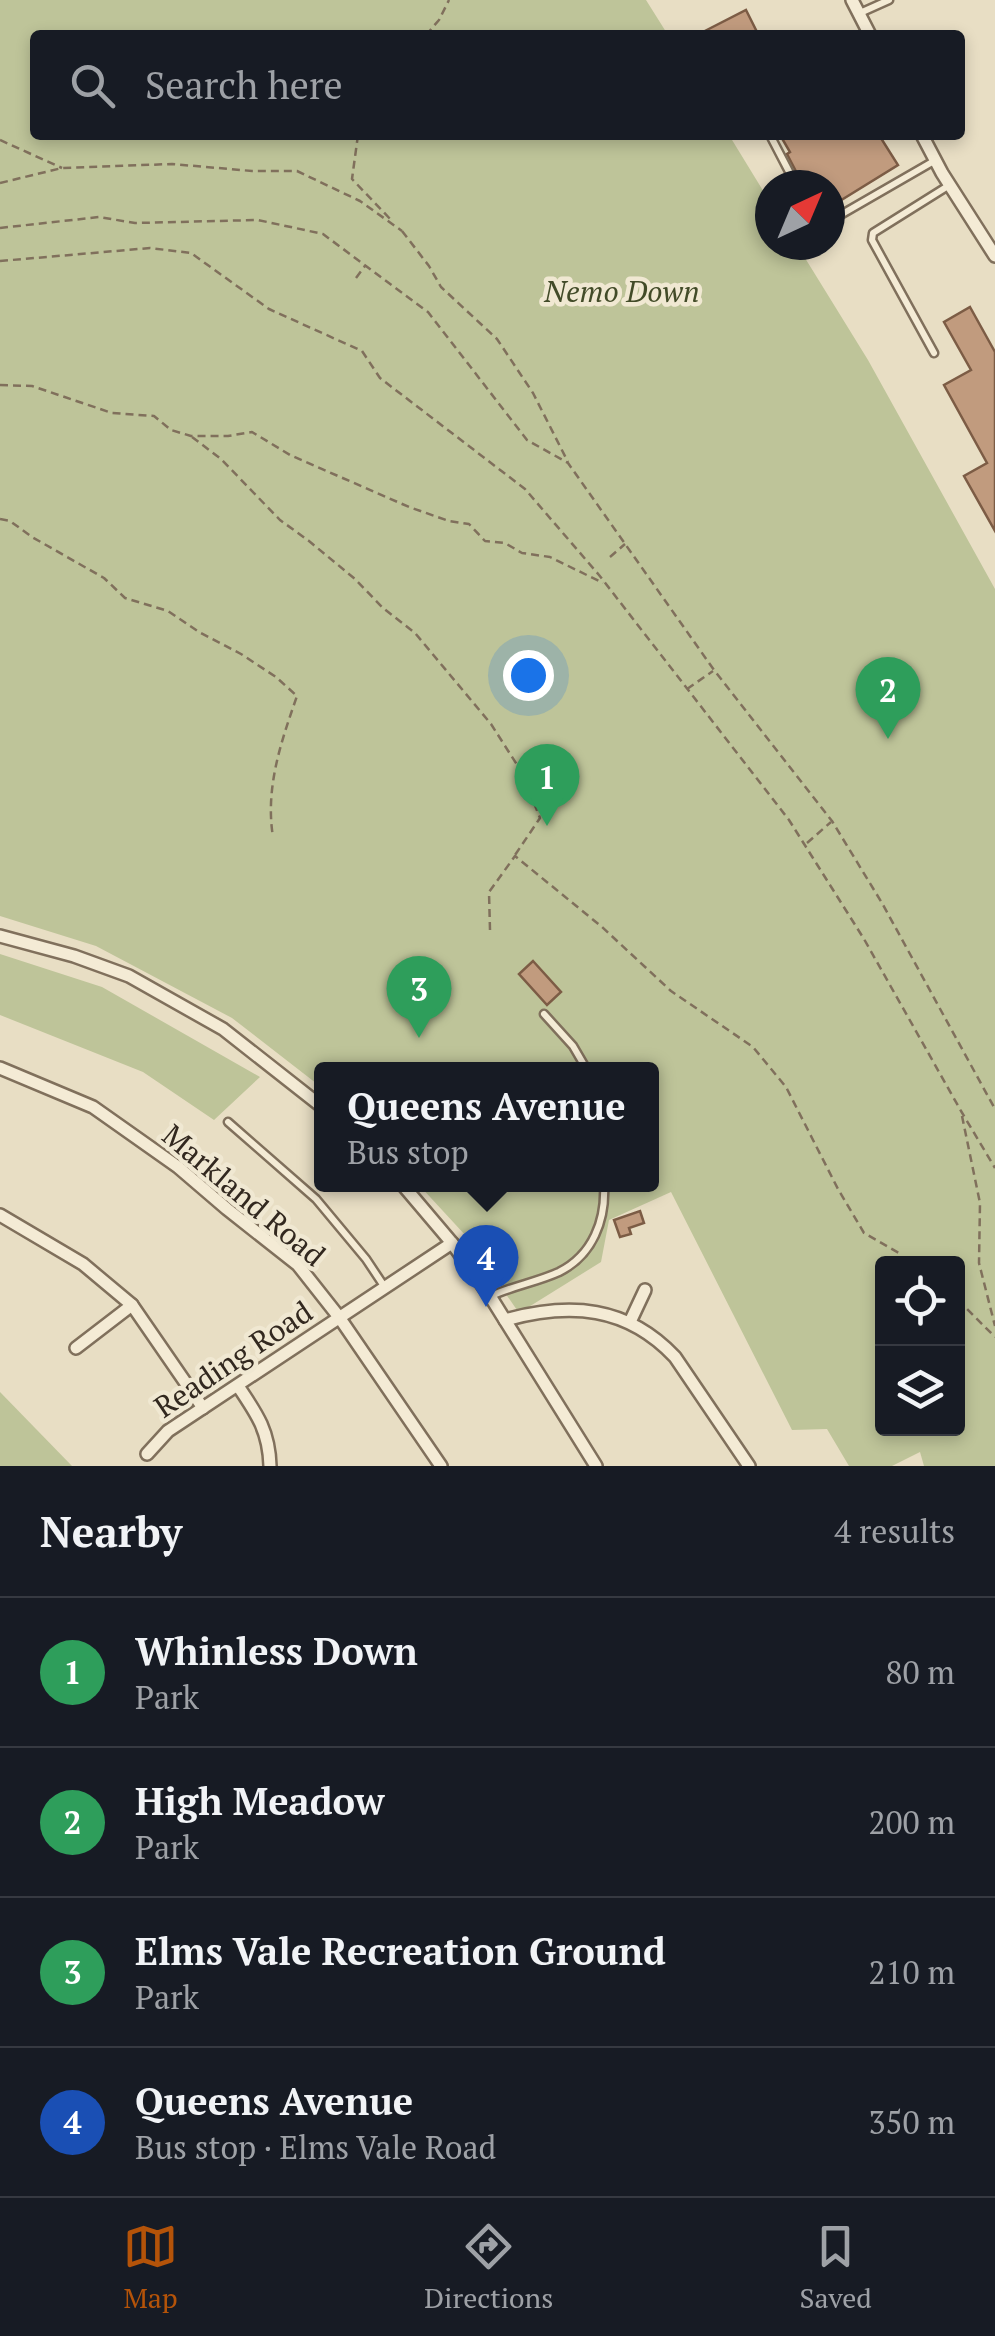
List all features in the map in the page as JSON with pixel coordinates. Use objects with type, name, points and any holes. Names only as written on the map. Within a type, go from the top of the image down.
[{"type":"street","points":[[852,0],[867,30]]},
{"type":"street","points":[[925,140],[995,256]]},
{"type":"street","points":[[0,936],[128,976],[223,1030],[314,1101]]},
{"type":"street","name":"Markland Road","points":[[0,1068],[93,1107],[178,1167],[298,1265],[339,1317],[441,1466]]},
{"type":"street","points":[[409,1192],[490,1296],[596,1466]]},
{"type":"street","points":[[0,1215],[83,1264],[132,1305],[202,1408]]},
{"type":"street","name":"Reading Road","points":[[147,1454],[168,1431],[452,1243]]},
{"type":"street","points":[[630,1322],[645,1290]]},
{"type":"street","points":[[76,1348],[132,1305]]},
{"type":"street","points":[[505,1320],[589,1310],[630,1322],[675,1356],[749,1466]]},
{"type":"street","points":[[238,1386],[266,1432],[270,1466]]},
{"type":"lane","points":[[859,14],[889,0]]},
{"type":"lane","points":[[773,140],[788,170]]},
{"type":"lane","points":[[845,212],[936,160]]},
{"type":"lane","points":[[934,353],[872,240],[873,233],[950,185]]},
{"type":"lane","points":[[544,1014],[583,1062]]},
{"type":"lane","points":[[228,1122],[316,1198],[384,1286]]},
{"type":"lane","points":[[490,1296],[554,1274],[577,1260],[602,1219],[604,1192]]},
{"type":"path","points":[[430,30],[449,0]]},
{"type":"path","points":[[0,140],[62,168]]},
{"type":"path","points":[[357,140],[352,179],[402,230],[441,287],[497,338],[533,393],[568,463],[714,670],[832,821],[882,903],[995,1109]]},
{"type":"path","points":[[0,184],[62,168],[172,164],[296,171],[360,201],[402,230]]},
{"type":"path","points":[[0,228],[99,217],[135,222],[258,220],[323,234],[428,312],[527,440],[568,463]]},
{"type":"path","points":[[134,230],[135,222]]},
{"type":"path","points":[[0,262],[150,248],[191,253],[268,309],[362,351],[380,378],[525,489],[605,583],[789,820],[864,939],[995,1168]]},
{"type":"path","points":[[356,278],[366,264]]},
{"type":"path","points":[[0,385],[32,386],[112,412],[154,416],[171,430],[191,436],[252,432],[290,455],[410,508],[469,524],[485,541],[550,557],[605,583]]},
{"type":"path","points":[[191,436],[220,459],[280,520],[414,633],[491,724],[521,771],[540,818],[490,892],[490,930]]},
{"type":"path","points":[[0,520],[10,521],[104,578],[125,598],[168,611],[242,654],[276,676],[297,696],[272,785],[273,837]]},
{"type":"path","points":[[610,558],[626,543]]},
{"type":"path","points":[[687,689],[714,670]]},
{"type":"path","points":[[805,844],[832,821]]},
{"type":"path","points":[[515,856],[602,927],[671,992],[753,1047],[786,1088],[864,1233],[900,1256]]},
{"type":"path","points":[[961,1111],[980,1203],[979,1262],[995,1326]]},
{"type":"path","points":[[965,1307],[995,1336]]},
{"type":"green space","name":"Nemo Down","points":[[0,0],[646,0],[665,30],[30,30],[30,140],[732,140],[755,177],[755,260],[806,260],[868,360],[995,589],[995,1466],[924,1466],[920,1452],[892,1466],[849,1466],[827,1429],[792,1430],[671,1192],[609,1220],[601,1262],[519,1313],[466,1236],[425,1192],[659,1192],[659,1062],[314,1062],[314,1082],[232,1018],[96,946],[0,916]]},
{"type":"green space","points":[[0,954],[102,987],[260,1077],[214,1120],[143,1072],[0,1015]]},
{"type":"green space","points":[[0,1392],[72,1466],[0,1466]]},
{"type":"building","points":[[746,10],[756,30],[707,30]]},
{"type":"building","points":[[783,140],[882,140],[898,165],[845,198],[845,170],[795,170],[787,154],[790,152]]},
{"type":"building","points":[[970,307],[995,352],[995,531],[964,476],[987,463],[944,385],[971,370],[944,322]]},
{"type":"building","points":[[533,961],[561,992],[547,1005],[519,974]]},
{"type":"building","points":[[640,1211],[644,1223],[629,1228],[631,1234],[620,1237],[614,1220]]},
{"type":"place","name":"High Meadow","points":[[888,739]]},
{"type":"place","name":"Whinless Down","points":[[547,826]]},
{"type":"place","name":"Elms Vale Recreation Ground","points":[[419,1038]]},
{"type":"place","name":"Queens Avenue","points":[[486,1307]]}]
